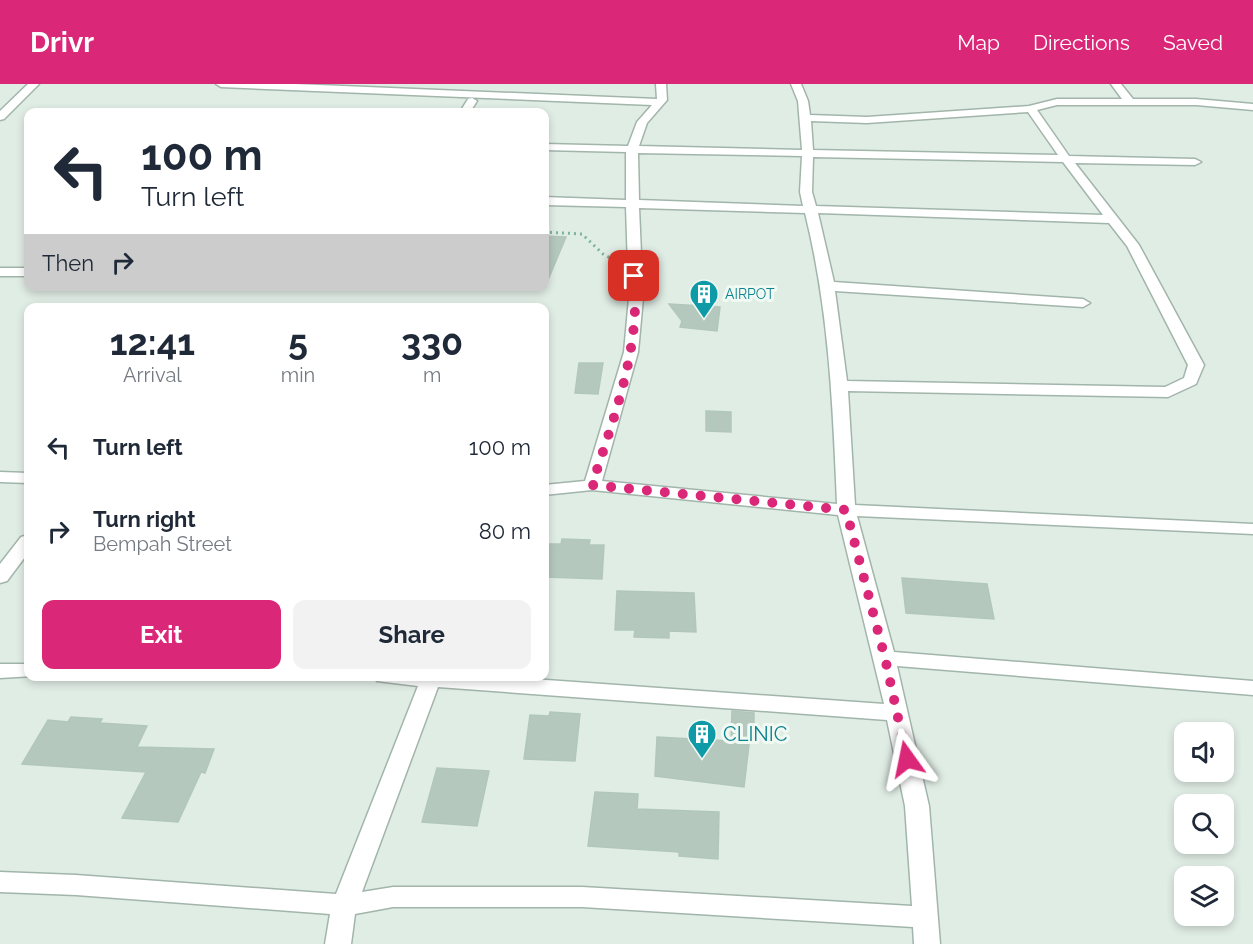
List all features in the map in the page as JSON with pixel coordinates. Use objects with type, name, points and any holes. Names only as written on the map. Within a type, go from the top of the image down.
[{"type":"street","points":[[0,117],[34,84]]},
{"type":"street","points":[[221,84],[660,102]]},
{"type":"street","points":[[592,485],[632,352],[636,298],[632,149],[642,122],[662,100],[661,84]]},
{"type":"street","points":[[796,84],[803,101],[805,118],[806,192],[828,285],[840,386],[846,510],[885,658],[917,806],[927,944]]},
{"type":"street","points":[[1116,84],[1131,103]]},
{"type":"street","points":[[467,108],[471,101]]},
{"type":"street","points":[[805,118],[867,120],[1031,109],[1057,102],[1196,102],[1253,106]]},
{"type":"street","points":[[840,386],[1168,392],[1191,381],[1196,365],[1133,245],[1066,159],[1031,109]]},
{"type":"street","points":[[549,147],[1195,162]]},
{"type":"street","points":[[549,201],[1113,219]]},
{"type":"street","points":[[0,272],[24,272]]},
{"type":"street","points":[[828,285],[1083,303]]},
{"type":"street","points":[[0,477],[24,478]]},
{"type":"street","points":[[549,489],[592,485],[846,510],[1253,529]]},
{"type":"street","points":[[0,577],[24,546]]},
{"type":"street","points":[[885,658],[1253,688]]},
{"type":"street","points":[[0,671],[24,672]]},
{"type":"street","points":[[338,944],[344,905],[430,681]]},
{"type":"street","points":[[458,681],[897,713]]},
{"type":"street","points":[[0,882],[76,885],[344,905],[393,897],[582,897],[925,917]]},
{"type":"path","points":[[549,232],[582,234],[603,254],[622,264],[627,272],[634,276]]},
{"type":"building","points":[[549,236],[566,237],[549,277]]},
{"type":"building","name":"AIRPOT","points":[[669,304],[720,307],[717,331],[680,327],[682,321]]},
{"type":"building","points":[[579,363],[603,363],[598,394],[575,393]]},
{"type":"building","points":[[706,411],[731,412],[731,432],[706,431]]},
{"type":"building","points":[[562,539],[590,540],[589,545],[604,545],[602,579],[549,577],[549,544],[561,544]]},
{"type":"building","points":[[902,578],[987,584],[994,619],[906,613]]},
{"type":"building","points":[[617,591],[694,593],[696,632],[669,631],[669,638],[634,637],[635,630],[615,630]]},
{"type":"building","name":"CLINIC","points":[[732,711],[754,713],[754,737],[750,736],[744,787],[655,776],[657,737],[731,741]]},
{"type":"building","points":[[550,712],[580,714],[575,761],[524,759],[530,715],[549,716]]},
{"type":"building","points":[[71,717],[102,719],[100,723],[147,726],[137,747],[214,749],[205,773],[201,772],[178,822],[122,818],[146,772],[22,764],[48,720],[68,722]]},
{"type":"building","points":[[437,768],[489,771],[477,826],[422,822]]},
{"type":"building","points":[[595,792],[638,794],[637,809],[719,812],[718,859],[679,856],[679,852],[588,846]]},
{"type":"place","name":"AIRPOT","points":[[704,320]]},
{"type":"place","name":"CLINIC","points":[[702,760]]},
{"type":"route","points":[[634,276],[636,298],[632,352],[592,485],[846,510],[885,658],[907,759]]}]
